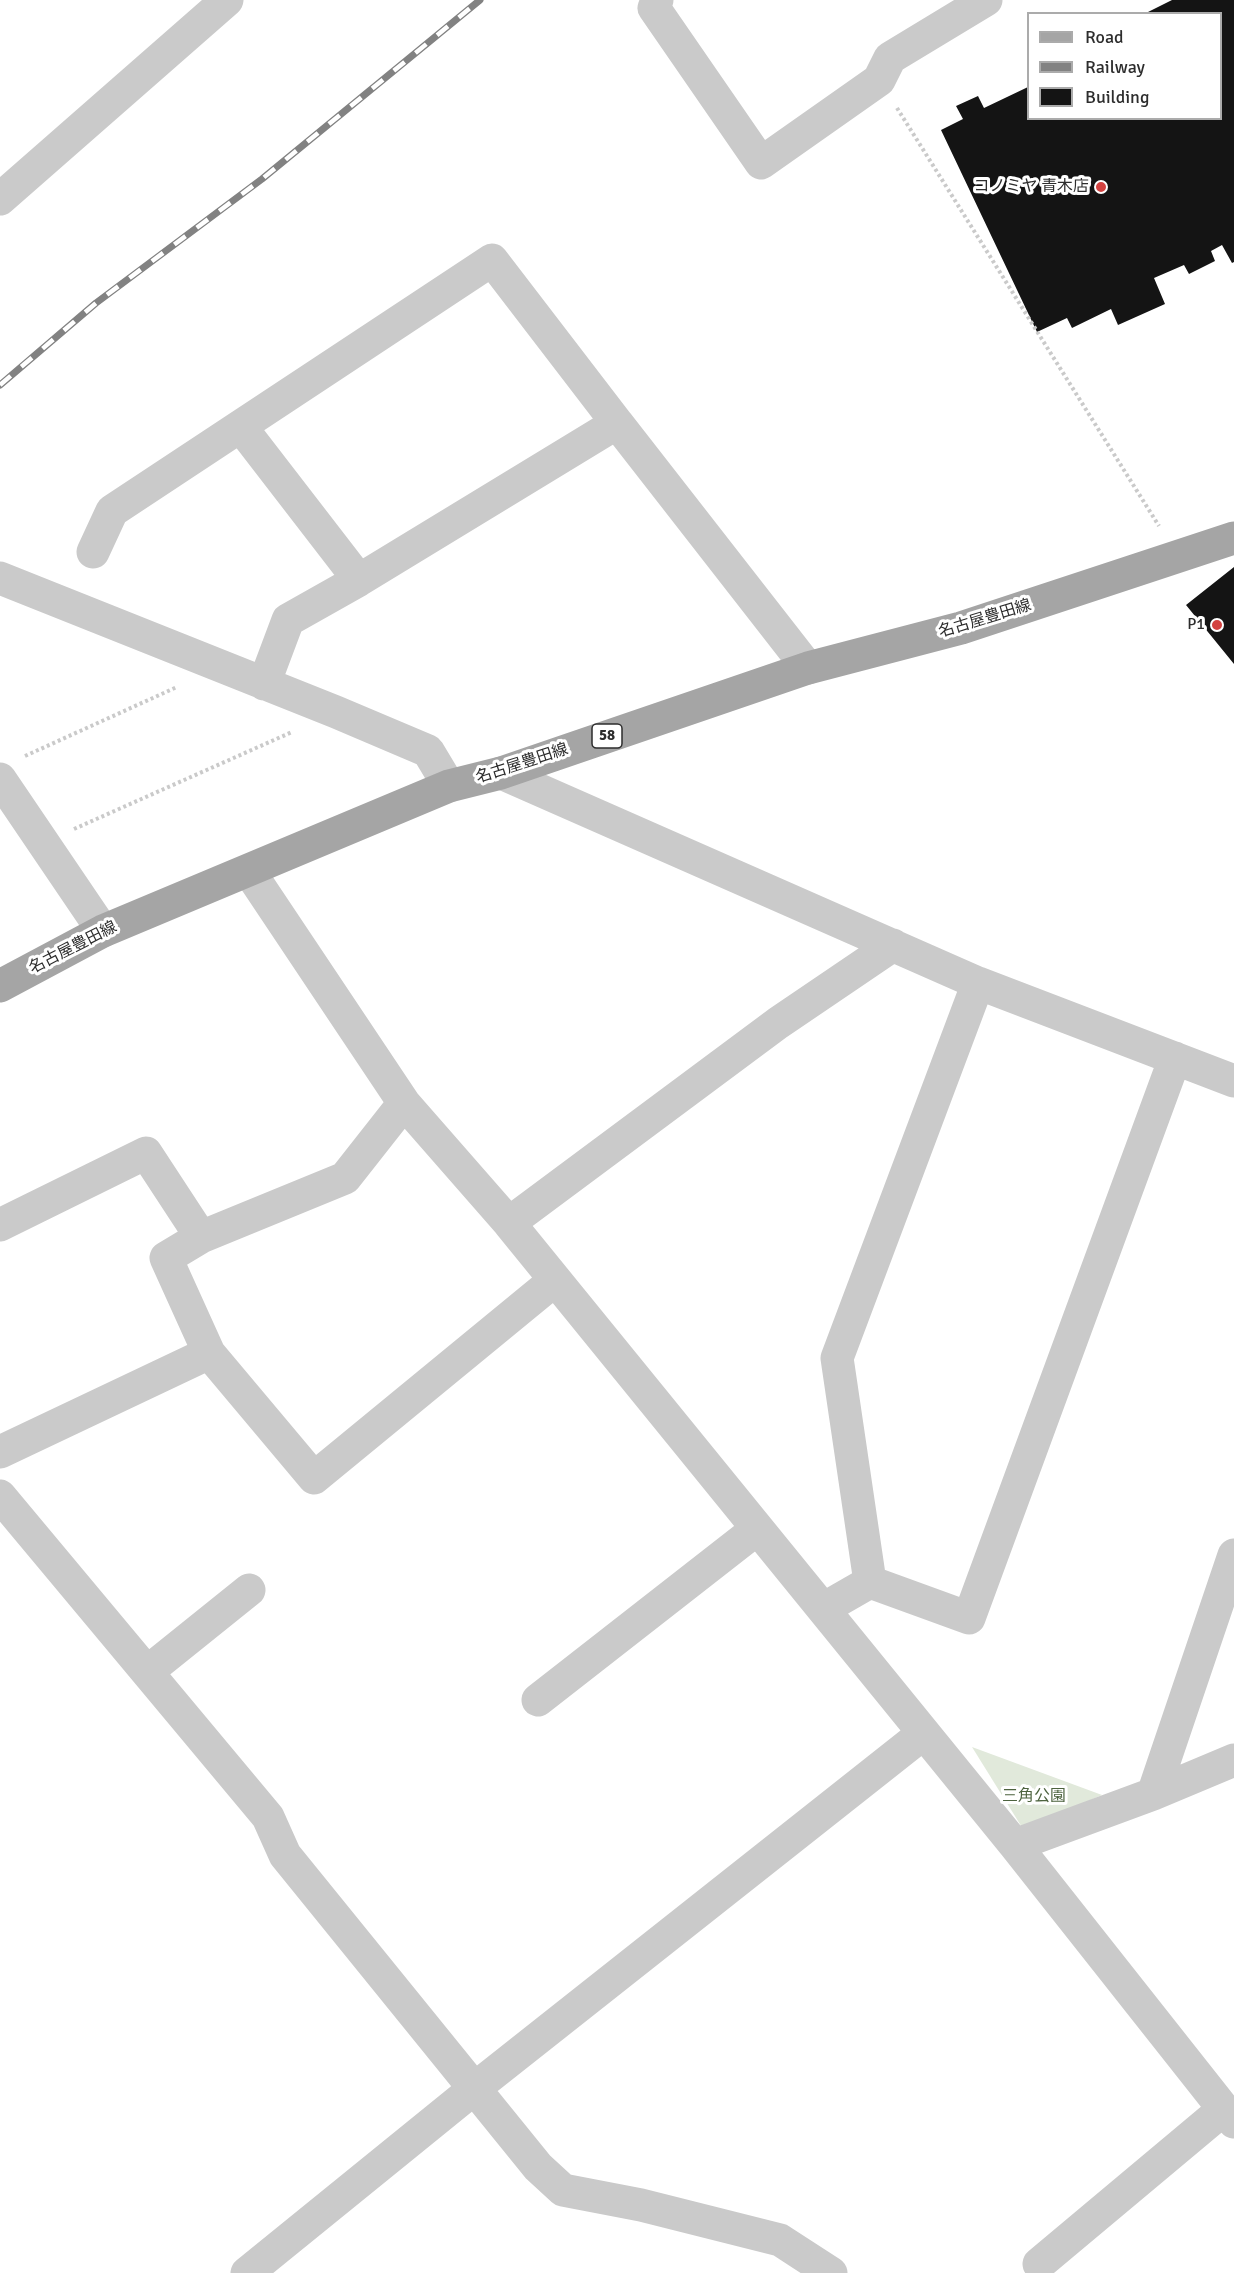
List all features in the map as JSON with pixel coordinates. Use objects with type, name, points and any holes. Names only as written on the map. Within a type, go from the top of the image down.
[{"type":"main road","name":"名古屋豊田線","points":[[0,986],[104,931],[449,786],[501,773],[808,668],[961,628],[1234,538]]},
{"type":"street","points":[[0,199],[226,0]]},
{"type":"street","points":[[657,0],[654,8],[761,163],[879,80],[890,58],[986,0]]},
{"type":"street","points":[[93,552],[112,511],[492,260],[808,668]]},
{"type":"street","points":[[264,684],[288,620],[359,580],[617,423]]},
{"type":"street","points":[[242,427],[359,580]]},
{"type":"street","points":[[0,578],[336,712],[428,752],[449,786]]},
{"type":"street","points":[[10,769],[44,842],[104,931]]},
{"type":"street","points":[[501,773],[978,983],[1234,1081]]},
{"type":"street","points":[[249,871],[404,1102],[509,1223],[1015,1845],[1229,2115],[1039,2264]]},
{"type":"street","points":[[509,1223],[777,1023],[893,945]]},
{"type":"street","points":[[870,1582],[837,1358],[978,983]]},
{"type":"street","points":[[823,1609],[870,1582],[969,1618],[1175,1058]]},
{"type":"street","points":[[404,1102],[345,1178],[201,1237],[166,1258],[209,1353],[314,1478],[555,1280]]},
{"type":"street","points":[[0,1226],[146,1153],[201,1237]]},
{"type":"street","points":[[0,1452],[209,1353]]},
{"type":"street","points":[[0,1496],[268,1817],[285,1855],[538,2167],[563,2190],[641,2205],[780,2240],[831,2273]]},
{"type":"street","points":[[538,1701],[757,1529]]},
{"type":"street","points":[[1154,1794],[1234,1555]]},
{"type":"street","points":[[147,1672],[249,1590]]},
{"type":"street","points":[[247,2273],[475,2088],[924,1733]]},
{"type":"street","points":[[1015,1845],[1154,1794],[1234,1761]]},
{"type":"path","points":[[879,80],[1179,557]]},
{"type":"path","points":[[10,769],[221,667]]},
{"type":"path","points":[[44,842],[336,712]]},
{"type":"green space","name":"三角公園","points":[[972,1747],[1102,1795],[1023,1829]]},
{"type":"building","name":"コノミヤ 青木店","points":[[1172,0],[1234,0],[1234,262],[1232,263],[1222,245],[1211,251],[1215,261],[1189,274],[1184,265],[1154,278],[1165,304],[1118,325],[1111,309],[1072,328],[1067,318],[1037,332],[941,130],[963,119],[956,106],[978,96],[984,108],[1027,87],[1027,120],[1222,120],[1222,12],[1148,12]]},
{"type":"building","name":"P1","points":[[1234,567],[1234,664],[1186,605]]},
{"type":"railway","points":[[0,385],[96,303],[262,179],[480,0]]},
{"type":"place","name":"コノミヤ 青木店","points":[[1101,187]]},
{"type":"place","name":"P1","points":[[1217,625]]}]
